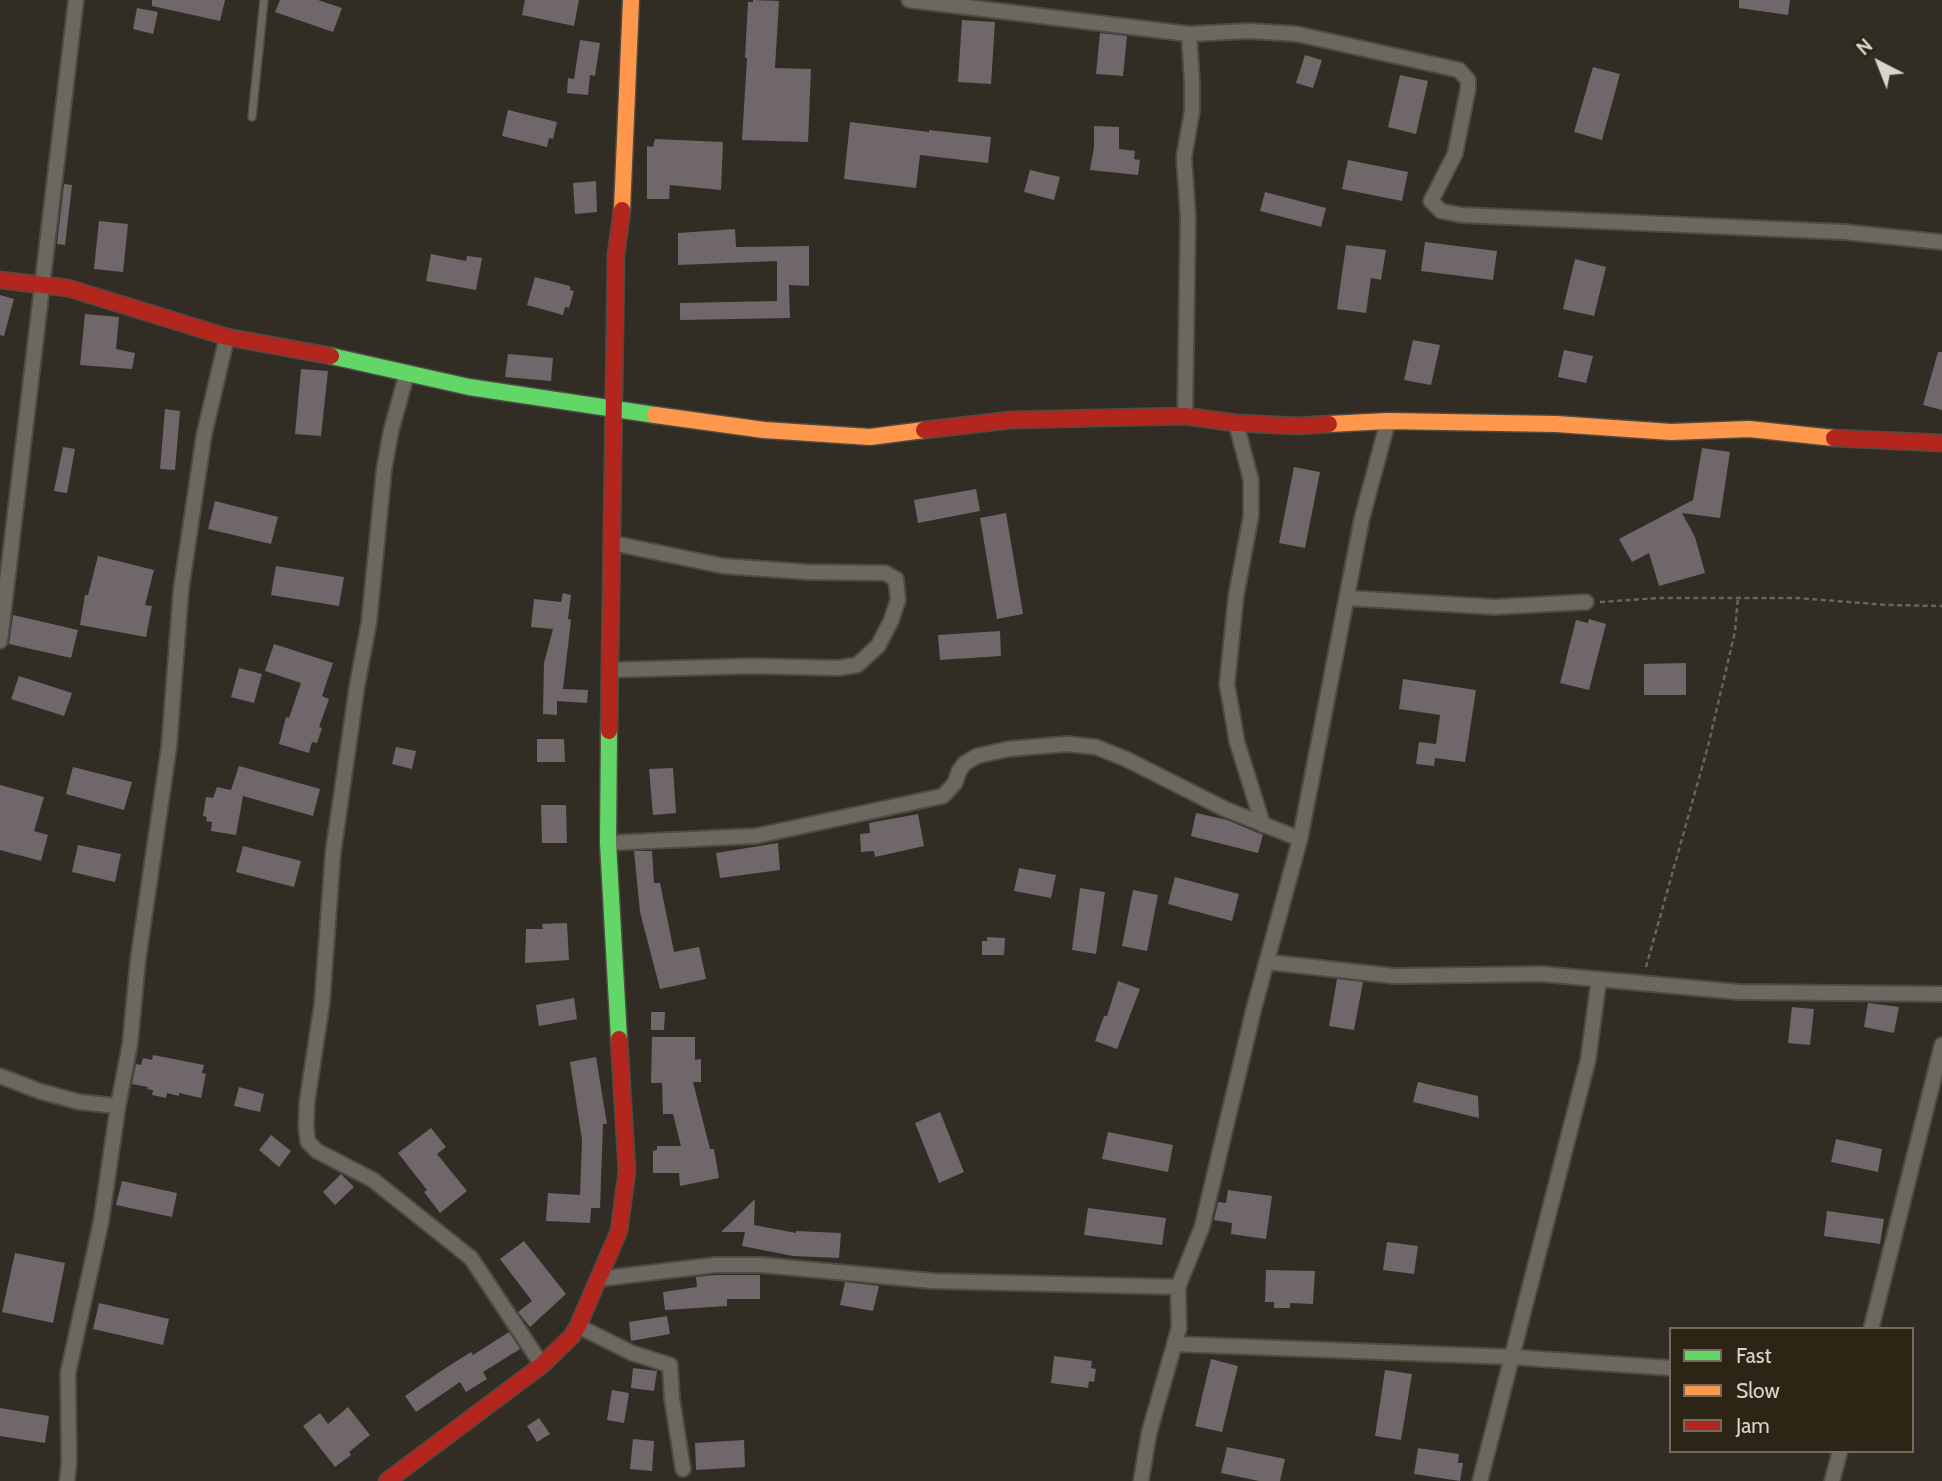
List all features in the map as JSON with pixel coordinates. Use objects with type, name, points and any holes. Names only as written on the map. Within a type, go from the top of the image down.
[{"type":"street","points":[[0,641],[76,0]]},
{"type":"street","points":[[387,1481],[542,1365],[579,1326],[619,1231],[627,1171],[608,843],[616,255],[623,203],[631,0]]},
{"type":"street","points":[[909,0],[1189,34],[1249,31],[1297,34],[1459,70],[1468,80],[1468,89],[1455,154],[1430,201],[1441,211],[1461,215],[1553,220],[1844,232],[1942,242]]},
{"type":"street","points":[[1185,416],[1188,217],[1184,157],[1192,111],[1189,34]]},
{"type":"street","points":[[0,280],[68,288],[227,337],[323,354],[469,387],[764,430],[870,438],[1011,420],[1185,416],[1236,423],[1298,426],[1388,421],[1556,424],[1671,432],[1749,429],[1822,438],[1942,443]]},
{"type":"street","points":[[66,1481],[69,1463],[68,1373],[101,1222],[130,1044],[138,960],[169,747],[181,590],[204,435],[227,337]]},
{"type":"street","points":[[407,373],[391,431],[384,470],[369,622],[333,853],[322,1003],[307,1102],[307,1135],[308,1142],[317,1152],[373,1180],[471,1258],[542,1365]]},
{"type":"street","points":[[1141,1481],[1149,1433],[1179,1328],[1178,1287],[1202,1227],[1266,962],[1300,839],[1362,518],[1388,421]]},
{"type":"street","points":[[1236,423],[1251,480],[1251,516],[1236,596],[1227,684],[1237,742],[1263,825]]},
{"type":"street","points":[[610,670],[753,666],[838,668],[857,665],[878,646],[898,600],[896,579],[885,573],[808,572],[723,566],[612,544]]},
{"type":"street","points":[[1347,598],[1495,607],[1586,603]]},
{"type":"street","points":[[608,843],[756,836],[943,796],[955,783],[965,763],[977,756],[1008,749],[1067,744],[1096,747],[1126,759],[1225,809],[1300,839]]},
{"type":"street","points":[[1266,962],[1394,976],[1542,974],[1739,992],[1942,994]]},
{"type":"street","points":[[1480,1481],[1588,1060],[1599,979]]},
{"type":"street","points":[[1872,1327],[1942,1045]]},
{"type":"street","points":[[0,1076],[79,1102],[118,1106]]},
{"type":"street","points":[[598,1279],[715,1265],[762,1265],[933,1282],[1178,1287]]},
{"type":"street","points":[[579,1326],[632,1353],[670,1365],[671,1399],[683,1469]]},
{"type":"street","points":[[1174,1345],[1511,1357],[1669,1368]]},
{"type":"street","points":[[1832,1481],[1839,1453]]},
{"type":"lane","points":[[252,117],[264,0]]},
{"type":"path","points":[[1586,603],[1738,597],[1942,606]]},
{"type":"path","points":[[1642,983],[1709,746],[1735,632],[1738,597]]},
{"type":"building","points":[[152,0],[225,0],[220,21],[152,6]]},
{"type":"building","points":[[280,0],[318,0],[342,8],[333,32],[275,12]]},
{"type":"building","points":[[525,0],[579,0],[574,26],[522,15]]},
{"type":"building","points":[[1739,0],[1790,0],[1788,15],[1739,8]]},
{"type":"building","points":[[779,1],[775,68],[811,69],[808,142],[742,140],[748,2]]},
{"type":"building","points":[[137,8],[158,12],[153,34],[133,29]]},
{"type":"building","points":[[962,20],[995,22],[991,84],[958,82]]},
{"type":"building","points":[[1100,33],[1127,36],[1123,76],[1096,74]]},
{"type":"building","points":[[580,40],[600,43],[595,76],[590,75],[588,95],[567,93],[568,78],[574,79]]},
{"type":"building","points":[[1305,55],[1322,60],[1313,88],[1296,83]]},
{"type":"building","points":[[1593,67],[1620,74],[1602,140],[1574,132]]},
{"type":"building","points":[[1400,75],[1428,81],[1416,134],[1388,127]]},
{"type":"building","points":[[508,110],[557,122],[553,139],[549,138],[547,147],[502,136]]},
{"type":"building","points":[[850,122],[991,137],[988,163],[920,155],[916,188],[844,179]]},
{"type":"building","points":[[1094,126],[1119,127],[1119,149],[1135,151],[1134,159],[1140,160],[1138,175],[1090,170]]},
{"type":"building","points":[[655,139],[723,142],[721,190],[670,185],[669,199],[647,199],[647,146],[653,147]]},
{"type":"building","points":[[1348,160],[1408,172],[1402,201],[1342,189]]},
{"type":"building","points":[[1030,170],[1060,177],[1054,200],[1024,192]]},
{"type":"building","points":[[596,181],[597,212],[575,214],[573,183]]},
{"type":"building","points":[[64,184],[72,185],[65,245],[57,244]]},
{"type":"building","points":[[1265,192],[1326,208],[1321,227],[1260,211]]},
{"type":"building","points":[[99,221],[128,224],[123,272],[94,269]]},
{"type":"building","points":[[735,229],[736,247],[809,246],[809,286],[789,285],[790,318],[680,320],[680,303],[777,301],[777,261],[678,265],[678,233]]},
{"type":"building","points":[[1425,242],[1497,251],[1493,280],[1421,271]]},
{"type":"building","points":[[1346,245],[1386,250],[1381,280],[1371,278],[1366,313],[1337,309]]},
{"type":"building","points":[[431,254],[466,261],[467,256],[482,258],[476,290],[426,281]]},
{"type":"building","points":[[1575,259],[1606,267],[1594,316],[1563,309]]},
{"type":"building","points":[[535,277],[570,286],[570,290],[574,291],[569,308],[565,307],[563,315],[527,305]]},
{"type":"building","points":[[0,295],[14,299],[4,336],[0,335]]},
{"type":"building","points":[[85,314],[119,317],[116,349],[135,353],[132,369],[80,365]]},
{"type":"building","points":[[1413,340],[1440,345],[1431,385],[1404,380]]},
{"type":"building","points":[[1564,350],[1593,356],[1586,383],[1558,377]]},
{"type":"building","points":[[1938,352],[1942,352],[1942,410],[1923,405]]},
{"type":"building","points":[[508,354],[553,358],[551,381],[505,377]]},
{"type":"building","points":[[301,369],[328,371],[321,436],[295,434]]},
{"type":"building","points":[[165,409],[180,411],[175,470],[160,469]]},
{"type":"building","points":[[63,447],[75,449],[67,493],[54,491]]},
{"type":"building","points":[[1702,448],[1730,452],[1720,518],[1682,513],[1695,537],[1705,573],[1659,586],[1649,553],[1632,562],[1619,539],[1693,500]]},
{"type":"building","points":[[1294,467],[1320,472],[1305,548],[1279,543]]},
{"type":"building","points":[[976,489],[980,511],[918,523],[914,500]]},
{"type":"building","points":[[215,501],[278,517],[271,544],[208,529]]},
{"type":"building","points":[[1006,513],[1023,614],[997,619],[980,518]]},
{"type":"building","points":[[98,556],[154,570],[145,605],[152,606],[146,637],[80,625],[85,595],[88,595]]},
{"type":"building","points":[[276,566],[344,577],[339,606],[271,595]]},
{"type":"building","points":[[563,593],[571,595],[568,619],[571,620],[563,689],[588,690],[587,703],[557,701],[557,715],[543,714],[544,663],[553,629],[531,627],[534,599],[561,602]]},
{"type":"building","points":[[13,615],[78,630],[71,658],[9,644]]},
{"type":"building","points":[[1589,619],[1606,624],[1589,690],[1560,683],[1576,620],[1588,623]]},
{"type":"building","points":[[1000,631],[1001,656],[940,660],[938,635]]},
{"type":"building","points":[[274,644],[333,663],[322,696],[329,699],[319,727],[322,728],[317,743],[312,742],[309,753],[279,744],[286,717],[289,718],[301,683],[265,671]]},
{"type":"building","points":[[1686,663],[1686,695],[1644,695],[1644,664]]},
{"type":"building","points":[[239,668],[262,674],[254,703],[231,697]]},
{"type":"building","points":[[19,676],[72,693],[64,716],[11,699]]},
{"type":"building","points":[[1403,679],[1476,690],[1465,762],[1435,758],[1434,766],[1416,764],[1419,742],[1436,744],[1440,715],[1399,709]]},
{"type":"building","points":[[537,739],[564,739],[565,762],[537,762]]},
{"type":"building","points":[[396,747],[416,751],[412,769],[392,764]]},
{"type":"building","points":[[239,766],[320,789],[313,816],[243,796],[236,835],[211,831],[212,822],[206,821],[207,817],[203,816],[206,797],[213,798],[217,787],[231,790]]},
{"type":"building","points":[[73,767],[132,782],[124,810],[66,794]]},
{"type":"building","points":[[673,768],[676,813],[653,815],[649,769]]},
{"type":"building","points":[[0,785],[44,797],[34,831],[48,835],[41,861],[0,850]]},
{"type":"building","points":[[541,805],[566,805],[567,843],[542,843]]},
{"type":"building","points":[[1196,813],[1227,820],[1263,835],[1258,853],[1191,836]]},
{"type":"building","points":[[918,814],[924,846],[875,857],[874,851],[861,852],[860,834],[870,833],[869,823]]},
{"type":"building","points":[[778,843],[780,870],[720,878],[716,853]]},
{"type":"building","points":[[78,845],[121,854],[115,882],[72,872]]},
{"type":"building","points":[[243,846],[301,861],[294,887],[236,872]]},
{"type":"building","points":[[634,851],[652,851],[654,883],[660,883],[674,952],[699,947],[706,979],[660,989],[640,912]]},
{"type":"building","points":[[1019,868],[1056,875],[1051,898],[1014,891]]},
{"type":"building","points":[[1175,877],[1239,894],[1232,921],[1168,904]]},
{"type":"building","points":[[1080,888],[1105,892],[1096,954],[1072,950]]},
{"type":"building","points":[[1133,890],[1158,895],[1147,951],[1122,946]]},
{"type":"building","points":[[567,923],[569,960],[525,963],[526,929],[543,929],[542,924]]},
{"type":"building","points":[[987,937],[1005,938],[1004,955],[982,955],[982,941],[987,941]]},
{"type":"building","points":[[1337,979],[1363,982],[1354,1030],[1329,1026]]},
{"type":"building","points":[[1118,981],[1140,989],[1117,1049],[1095,1041],[1104,1016],[1107,1016]]},
{"type":"building","points":[[574,998],[577,1019],[539,1026],[536,1005]]},
{"type":"building","points":[[1868,1003],[1899,1007],[1894,1033],[1864,1027]]},
{"type":"building","points":[[1792,1007],[1814,1009],[1810,1045],[1788,1043]]},
{"type":"building","points":[[651,1012],[665,1012],[664,1030],[651,1030]]},
{"type":"building","points":[[652,1037],[695,1037],[695,1060],[701,1059],[701,1082],[693,1082],[710,1149],[714,1149],[719,1178],[680,1186],[679,1173],[653,1173],[653,1151],[657,1150],[657,1146],[681,1146],[673,1114],[663,1114],[662,1083],[651,1083]]},
{"type":"building","points":[[153,1055],[204,1065],[202,1073],[206,1074],[201,1098],[167,1093],[166,1098],[152,1095],[153,1090],[147,1089],[148,1087],[132,1084],[136,1064],[141,1065],[143,1058],[152,1060]]},
{"type":"building","points":[[596,1057],[607,1124],[603,1124],[600,1208],[591,1208],[590,1223],[546,1221],[548,1193],[580,1195],[582,1140],[570,1062]]},
{"type":"building","points":[[1418,1082],[1478,1096],[1479,1118],[1413,1102]]},
{"type":"building","points":[[239,1087],[264,1094],[260,1112],[234,1106]]},
{"type":"building","points":[[940,1112],[964,1172],[939,1183],[915,1123]]},
{"type":"building","points":[[431,1128],[446,1147],[437,1154],[467,1191],[440,1213],[424,1192],[427,1190],[398,1153]]},
{"type":"building","points":[[1108,1132],[1173,1145],[1168,1172],[1102,1159]]},
{"type":"building","points":[[271,1135],[291,1151],[279,1167],[259,1150]]},
{"type":"building","points":[[1836,1139],[1882,1149],[1878,1172],[1831,1162]]},
{"type":"building","points":[[341,1174],[354,1187],[335,1205],[323,1192]]},
{"type":"building","points":[[122,1181],[177,1193],[172,1217],[116,1205]]},
{"type":"building","points":[[1228,1190],[1272,1196],[1266,1239],[1231,1234],[1232,1223],[1214,1220],[1218,1202],[1226,1203]]},
{"type":"building","points":[[755,1199],[754,1225],[796,1233],[841,1233],[839,1258],[793,1256],[742,1246],[745,1232],[721,1232]]},
{"type":"building","points":[[1088,1208],[1166,1218],[1162,1245],[1084,1235]]},
{"type":"building","points":[[1827,1211],[1884,1219],[1880,1244],[1824,1236]]},
{"type":"building","points":[[524,1241],[566,1294],[530,1327],[518,1312],[532,1301],[500,1259]]},
{"type":"building","points":[[1387,1242],[1418,1246],[1414,1274],[1383,1270]]},
{"type":"building","points":[[15,1253],[65,1263],[53,1323],[2,1312]]},
{"type":"building","points":[[1266,1270],[1315,1271],[1313,1304],[1290,1303],[1290,1308],[1274,1308],[1274,1302],[1265,1302]]},
{"type":"building","points":[[760,1275],[760,1299],[727,1299],[727,1306],[665,1310],[663,1292],[697,1287],[696,1277]]},
{"type":"building","points":[[845,1282],[879,1286],[873,1311],[840,1305]]},
{"type":"building","points":[[99,1303],[169,1319],[163,1345],[93,1329]]},
{"type":"building","points":[[667,1316],[670,1334],[631,1341],[629,1322]]},
{"type":"building","points":[[509,1332],[520,1349],[483,1372],[487,1379],[466,1392],[460,1382],[416,1412],[405,1396],[471,1352],[473,1355]]},
{"type":"building","points":[[1054,1356],[1092,1361],[1091,1368],[1096,1369],[1094,1382],[1089,1381],[1088,1388],[1051,1383]]},
{"type":"building","points":[[1211,1359],[1238,1366],[1222,1432],[1195,1426]]},
{"type":"building","points":[[633,1368],[657,1371],[654,1391],[631,1388]]},
{"type":"building","points":[[1385,1370],[1412,1374],[1401,1440],[1375,1436]]},
{"type":"building","points":[[612,1390],[629,1393],[624,1423],[607,1420]]},
{"type":"building","points":[[348,1407],[370,1435],[335,1467],[303,1426],[320,1413],[328,1424]]},
{"type":"building","points":[[0,1408],[49,1416],[45,1443],[0,1436]]},
{"type":"building","points":[[539,1418],[550,1434],[537,1442],[527,1426]]},
{"type":"building","points":[[633,1439],[654,1441],[652,1471],[630,1469]]},
{"type":"building","points":[[744,1440],[745,1467],[696,1470],[695,1443]]},
{"type":"building","points":[[1227,1447],[1285,1459],[1280,1481],[1259,1481],[1221,1473]]},
{"type":"building","points":[[1418,1448],[1459,1454],[1458,1463],[1463,1463],[1460,1481],[1414,1474]]},
{"type":"traffic: fast","points":[[331,356],[469,387],[655,415]]},
{"type":"traffic: fast","points":[[609,731],[608,843],[619,1039]]},
{"type":"traffic: slow","points":[[622,210],[631,0]]},
{"type":"traffic: slow","points":[[655,415],[764,430],[870,437],[924,430]]},
{"type":"traffic: slow","points":[[1329,424],[1388,421],[1556,424],[1671,432],[1749,429],[1834,438]]},
{"type":"traffic: jam","points":[[609,731],[616,255],[622,210]]},
{"type":"traffic: jam","points":[[0,280],[68,288],[227,337],[331,356]]},
{"type":"traffic: jam","points":[[924,430],[1011,420],[1185,416],[1236,423],[1298,426],[1329,424]]},
{"type":"traffic: jam","points":[[1834,438],[1942,443]]},
{"type":"traffic: jam","points":[[387,1481],[542,1365],[572,1336],[578,1326],[619,1231],[627,1171],[619,1039]]}]
